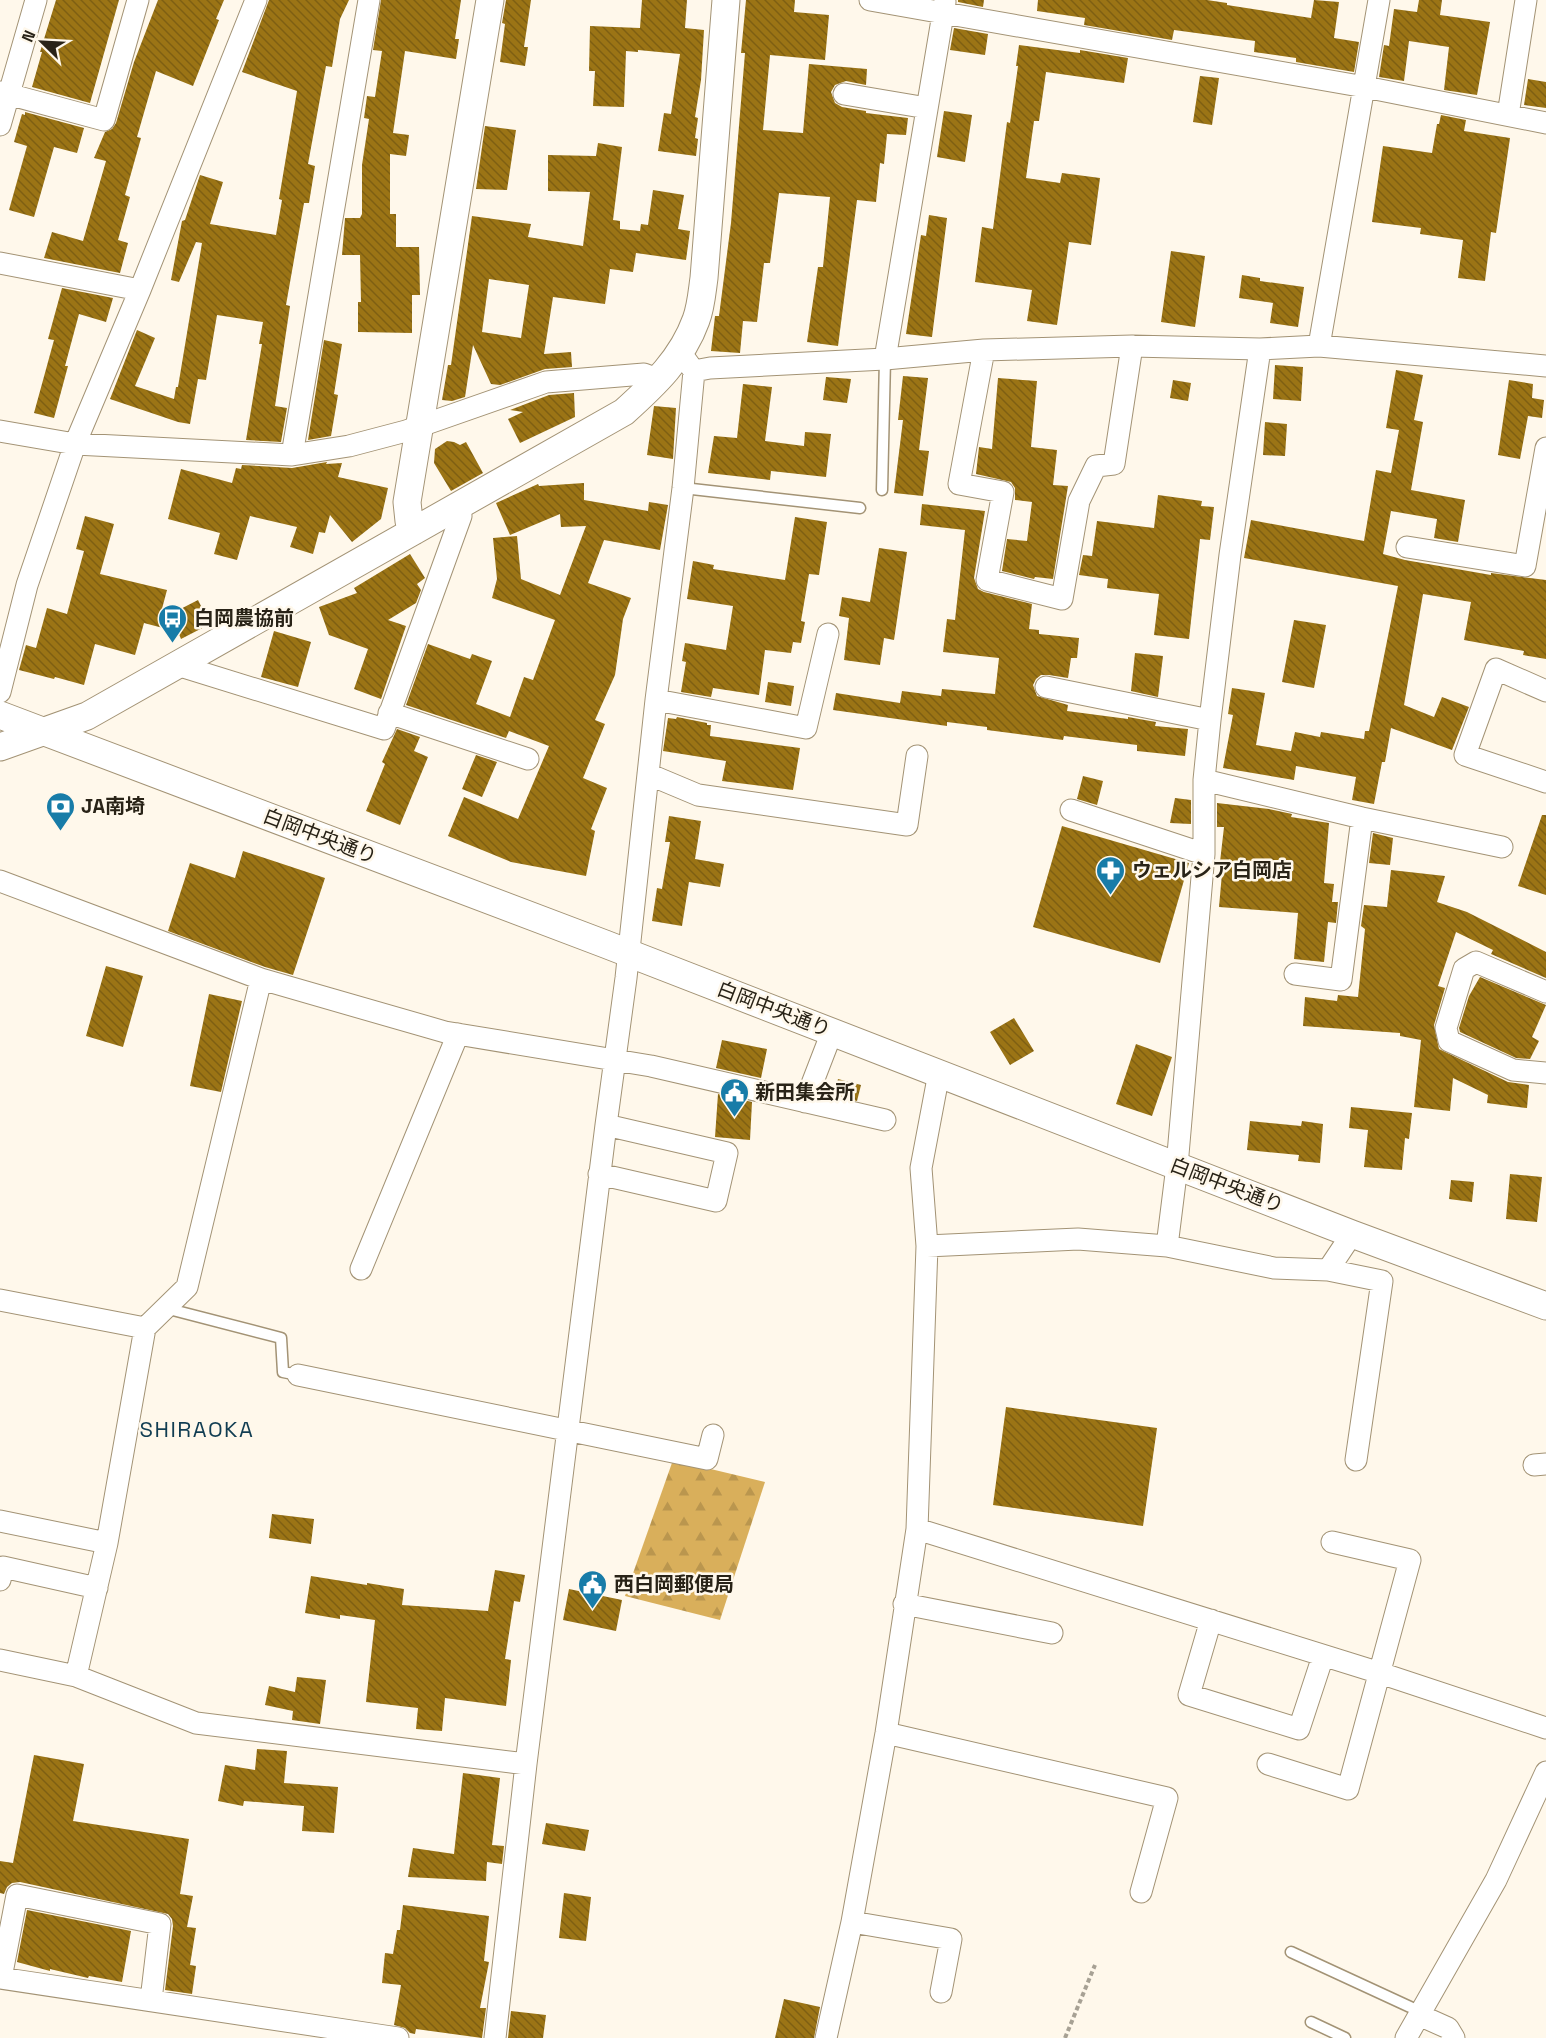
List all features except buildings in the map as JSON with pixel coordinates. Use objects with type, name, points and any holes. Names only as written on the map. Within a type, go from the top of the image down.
[{"type":"street","points":[[0,125],[5,93],[36,0]]},
{"type":"street","points":[[5,93],[104,120],[138,0]]},
{"type":"street","points":[[0,692],[27,585],[75,444],[140,290],[256,0]]},
{"type":"street","points":[[292,455],[369,0]]},
{"type":"street","points":[[414,531],[409,521],[407,502],[489,0]]},
{"type":"street","points":[[495,2038],[526,1764],[599,1174],[616,1060],[656,700],[683,488],[687,362],[704,278],[726,0]]},
{"type":"street","points":[[870,0],[944,7],[1546,123]]},
{"type":"street","points":[[1319,346],[1379,0]]},
{"type":"street","points":[[1508,115],[1526,0]]},
{"type":"street","points":[[885,359],[944,7]]},
{"type":"street","points":[[844,94],[927,108]]},
{"type":"street","points":[[0,263],[140,290]]},
{"type":"street","points":[[0,747],[87,716],[177,666],[624,412],[660,380],[687,362],[710,368],[885,359],[984,350],[1132,346],[1260,350],[1319,346],[1546,366]]},
{"type":"street","points":[[984,350],[959,484],[1003,492],[987,580],[1062,599],[1079,501],[1096,466],[1114,464],[1132,346]]},
{"type":"street","points":[[1167,1246],[1177,1166],[1204,854],[1204,780],[1210,720],[1230,555],[1260,350]]},
{"type":"street","points":[[0,431],[75,444],[292,455],[349,446],[419,427],[546,382],[644,374],[660,380]]},
{"type":"street","points":[[1407,547],[1525,566],[1546,448]]},
{"type":"street","points":[[177,666],[384,729],[461,516],[457,508]]},
{"type":"street","points":[[656,700],[806,728],[828,634]]},
{"type":"street","points":[[1546,691],[1496,669],[1465,755],[1546,782]]},
{"type":"street","points":[[1046,687],[1210,720]]},
{"type":"street","points":[[389,713],[528,759]]},
{"type":"street","name":"白岡中央通り","points":[[0,715],[628,953],[1352,1234],[1546,1306]]},
{"type":"street","points":[[648,774],[699,795],[907,825],[917,756]]},
{"type":"street","points":[[1204,780],[1362,818],[1502,847]]},
{"type":"street","points":[[1071,810],[1204,854]]},
{"type":"street","points":[[1295,974],[1341,980],[1362,818]]},
{"type":"street","points":[[0,882],[261,979],[458,1035],[651,1066],[885,1120]]},
{"type":"street","points":[[1546,992],[1476,962],[1464,969],[1446,1028],[1449,1041],[1514,1070],[1546,1073]]},
{"type":"street","points":[[75,1676],[97,1588],[145,1328],[187,1287],[261,979]]},
{"type":"street","points":[[805,1102],[832,1032]]},
{"type":"street","points":[[361,1269],[458,1035]]},
{"type":"street","points":[[826,2038],[852,1922],[886,1733],[917,1529],[927,1246],[921,1168],[939,1073]]},
{"type":"street","points":[[599,1174],[716,1200],[727,1153],[606,1125]]},
{"type":"street","points":[[1328,1270],[1352,1234]]},
{"type":"street","points":[[927,1246],[1078,1239],[1167,1246],[1274,1268],[1328,1270],[1382,1281],[1356,1460]]},
{"type":"street","points":[[0,1300],[145,1328]]},
{"type":"street","points":[[298,1375],[707,1459],[713,1435]]},
{"type":"street","points":[[0,1521],[106,1543]]},
{"type":"street","points":[[917,1529],[1380,1673],[1546,1728]]},
{"type":"street","points":[[1268,1764],[1348,1790],[1410,1560],[1332,1542]]},
{"type":"street","points":[[0,1580],[3,1567],[97,1588]]},
{"type":"street","points":[[904,1604],[1052,1633]]},
{"type":"street","points":[[1211,1620],[1189,1695],[1299,1729],[1323,1656]]},
{"type":"street","points":[[0,1660],[75,1676],[196,1723],[526,1764]]},
{"type":"street","points":[[886,1733],[1167,1798],[1141,1892]]},
{"type":"street","points":[[1406,2038],[1496,1880],[1546,1772]]},
{"type":"street","points":[[151,2000],[160,1924],[17,1895],[0,1978],[151,2000],[331,2032],[398,2038]]},
{"type":"street","points":[[852,1922],[951,1939],[941,1992]]},
{"type":"street","points":[[1420,2014],[1448,2028],[1454,2038]]},
{"type":"lane","points":[[882,490],[885,359]]},
{"type":"lane","points":[[683,488],[860,508]]},
{"type":"lane","points":[[165,1308],[281,1338],[283,1372],[298,1375]]},
{"type":"lane","points":[[1291,1952],[1420,2014]]},
{"type":"lane","points":[[1311,2022],[1345,2038]]},
{"type":"path","points":[[1065,2038],[1095,1965]]},
{"type":"green space","points":[[673,1460],[765,1482],[720,1620],[625,1596]]},
{"type":"place","name":"白岡農協前","points":[[173,644]]},
{"type":"place","name":"JA南埼","points":[[60,832]]},
{"type":"place","name":"ウェルシア白岡店","points":[[1111,896]]},
{"type":"place","name":"新田集会所","points":[[734,1118]]},
{"type":"place","name":"西白岡郵便局","points":[[593,1610]]},
{"type":"district","name":"SHIRAOKA","points":[[197,1429]]}]
